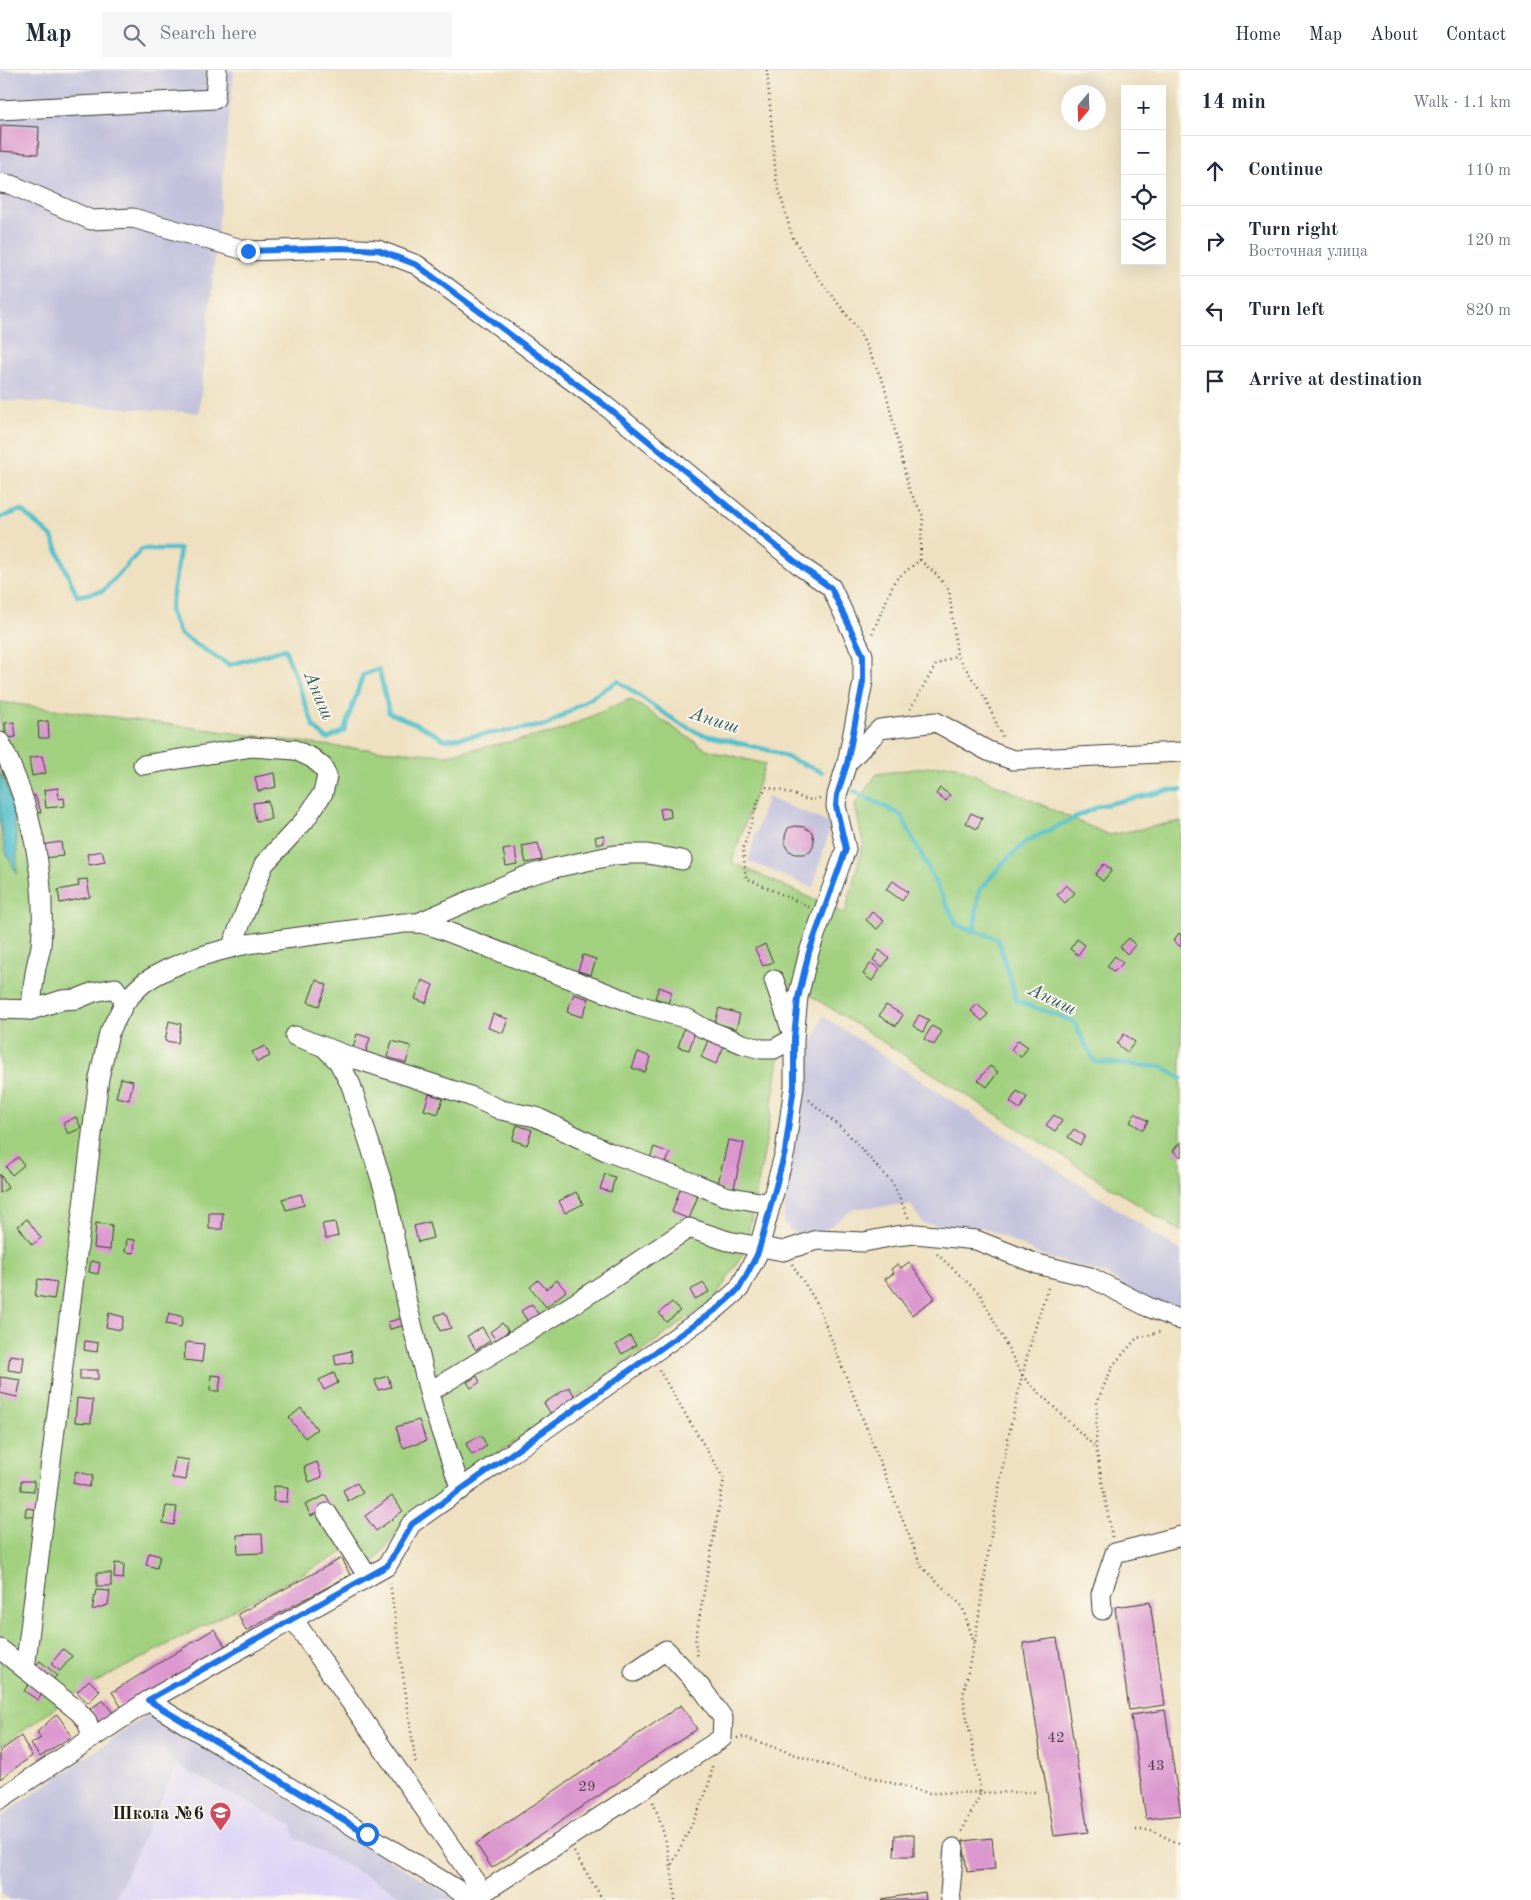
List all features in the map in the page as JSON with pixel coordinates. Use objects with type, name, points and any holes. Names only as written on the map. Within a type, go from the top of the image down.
[{"type":"street","points":[[0,110],[215,99],[217,70]]},
{"type":"street","points":[[0,183],[12,185],[91,220],[133,218],[248,251],[341,248],[378,250],[417,265],[602,403],[803,568],[831,588],[863,655],[863,682],[847,764],[837,795],[836,806],[846,849],[809,952],[798,998],[794,1038],[794,1086],[785,1152],[759,1251],[739,1289],[718,1308],[412,1524],[387,1566],[148,1700],[0,1799]]},
{"type":"street","points":[[847,764],[880,729],[936,722],[988,750],[1013,760],[1181,752]]},
{"type":"street","points":[[0,742],[9,759],[27,814],[33,836],[39,876],[42,932],[31,1010]]},
{"type":"street","points":[[143,765],[260,747],[295,750],[312,758],[323,767],[326,776],[323,793],[305,820],[264,864],[231,948]]},
{"type":"street","points":[[418,923],[526,876],[554,868],[630,854],[647,854],[682,860]]},
{"type":"street","points":[[25,1669],[99,1078],[109,1034],[125,1002],[143,983],[186,962],[247,944],[404,923],[418,923],[435,927],[638,1005],[688,1019],[703,1028],[743,1044],[762,1049],[774,1049],[794,1038]]},
{"type":"street","points":[[774,980],[794,1038]]},
{"type":"street","points":[[0,1009],[31,1010],[62,1000],[77,999],[94,992],[115,988],[125,1002]]},
{"type":"street","points":[[295,1036],[470,1096],[501,1110],[536,1117],[608,1152],[725,1196],[771,1204]]},
{"type":"street","points":[[323,1047],[338,1061],[351,1085],[386,1195],[408,1308],[429,1392],[460,1490]]},
{"type":"street","points":[[429,1392],[571,1306],[689,1228],[759,1251],[784,1251],[817,1240],[864,1242],[916,1234],[976,1240],[1037,1264],[1056,1267],[1090,1277],[1148,1307],[1181,1320]]},
{"type":"street","points":[[328,1513],[368,1577]]},
{"type":"street","points":[[1102,1610],[1101,1594],[1115,1553],[1181,1536]]},
{"type":"street","points":[[293,1619],[477,1898]]},
{"type":"street","points":[[0,1650],[78,1711],[87,1721],[92,1737]]},
{"type":"street","points":[[477,1898],[716,1742],[723,1718],[703,1690],[666,1650],[634,1672]]},
{"type":"street","points":[[148,1700],[477,1898]]},
{"type":"street","points":[[951,1900],[954,1848]]},
{"type":"path","points":[[767,70],[776,178],[792,236],[812,269],[859,330],[884,384],[909,489],[923,516],[920,560],[895,580],[863,655]]},
{"type":"path","points":[[920,560],[936,574],[949,590],[957,655],[985,698],[1013,760]]},
{"type":"path","points":[[898,727],[936,665],[957,655]]},
{"type":"path","points":[[823,913],[746,878],[743,849],[758,801],[766,787],[808,800],[837,795]]},
{"type":"path","points":[[794,1086],[846,1133],[892,1184],[916,1234],[980,1294],[1023,1377],[1096,1448]]},
{"type":"path","points":[[784,1251],[817,1303],[921,1566],[962,1606],[974,1642]]},
{"type":"path","points":[[954,1848],[982,1793],[963,1696],[974,1642],[1002,1470],[1038,1316],[1056,1267]]},
{"type":"path","points":[[1115,1553],[1096,1448],[1098,1402],[1112,1365],[1137,1338],[1163,1331]]},
{"type":"path","points":[[650,1356],[724,1479],[695,1642],[698,1662]]},
{"type":"path","points":[[387,1566],[416,1766]]},
{"type":"path","points":[[672,1864],[700,1805],[712,1772],[716,1742],[744,1738],[820,1763],[928,1793],[1035,1792]]},
{"type":"path","points":[[647,1786],[662,1826],[672,1864],[675,1900]]},
{"type":"path","points":[[1136,1830],[1151,1830],[1181,1845]]},
{"type":"path","points":[[566,1839],[603,1900]]},
{"type":"shaded area","points":[[0,70],[234,70],[199,413],[0,400]]},
{"type":"shaded area","points":[[767,797],[831,824],[813,888],[748,861]]},
{"type":"shaded area","points":[[823,1016],[1181,1251],[1181,1314],[1145,1300],[1108,1275],[1043,1256],[985,1228],[923,1224],[911,1205],[855,1208],[814,1238],[796,1236],[783,1222],[806,1061]]},
{"type":"shaded area","points":[[149,1714],[457,1900],[411,1900],[295,1838],[292,1825],[177,1766],[114,1900],[11,1900],[0,1892],[0,1817]]},
{"type":"shaded area","name":"Школа №6","points":[[177,1766],[292,1825],[295,1838],[411,1900],[114,1900]]},
{"type":"green space","points":[[630,699],[706,749],[765,764],[732,862],[845,914],[863,844],[855,804],[877,774],[951,764],[1109,835],[1181,821],[1181,1232],[791,983],[765,1148],[745,1250],[715,1299],[412,1514],[372,1564],[359,1544],[81,1690],[0,1747],[0,702],[339,747],[447,755],[556,732]]},
{"type":"water","points":[[0,773],[12,809],[16,836],[17,874],[5,850],[0,820]]},
{"type":"building","points":[[1,125],[39,127],[38,154],[0,151]]},
{"type":"building","points":[[48,721],[49,738],[39,738],[38,722]]},
{"type":"building","points":[[14,722],[16,737],[6,738],[5,723]]},
{"type":"building","points":[[42,756],[46,773],[32,776],[29,758]]},
{"type":"building","points":[[274,773],[276,787],[258,791],[255,777]]},
{"type":"building","points":[[58,788],[59,799],[64,798],[65,806],[46,808],[44,790]]},
{"type":"building","points":[[940,788],[950,795],[946,801],[936,794]]},
{"type":"building","points":[[35,795],[41,812],[33,815],[27,798]]},
{"type":"building","points":[[268,801],[271,819],[256,821],[253,803]]},
{"type":"building","points":[[670,808],[671,817],[662,819],[660,809]]},
{"type":"building","points":[[971,813],[982,818],[977,829],[966,823]]},
{"type":"building","points":[[795,826],[804,827],[812,832],[814,840],[810,852],[795,854],[788,850],[785,845],[785,836],[788,828]]},
{"type":"building","points":[[604,835],[604,843],[597,845],[595,837]]},
{"type":"building","points":[[61,842],[63,856],[42,858],[40,845]]},
{"type":"building","points":[[538,843],[542,860],[526,863],[522,846]]},
{"type":"building","points":[[515,848],[517,864],[506,866],[503,850]]},
{"type":"building","points":[[102,851],[105,862],[89,865],[87,854]]},
{"type":"building","points":[[1104,864],[1112,870],[1103,881],[1095,875]]},
{"type":"building","points":[[87,879],[90,897],[60,903],[58,890],[79,886],[78,880]]},
{"type":"building","points":[[893,881],[908,892],[902,901],[886,889]]},
{"type":"building","points":[[1066,885],[1075,893],[1065,903],[1057,895]]},
{"type":"building","points":[[872,912],[884,921],[877,929],[866,920]]},
{"type":"building","points":[[1179,933],[1181,935],[1181,947],[1173,941]]},
{"type":"building","points":[[1129,938],[1135,945],[1127,954],[1120,947]]},
{"type":"building","points":[[1077,939],[1085,945],[1078,955],[1070,949]]},
{"type":"building","points":[[765,944],[773,962],[763,966],[755,949]]},
{"type":"building","points":[[879,950],[889,958],[882,967],[873,960]]},
{"type":"building","points":[[583,955],[596,959],[591,975],[578,971]]},
{"type":"building","points":[[1115,956],[1123,963],[1114,972],[1107,966]]},
{"type":"building","points":[[871,963],[880,969],[872,981],[863,974]]},
{"type":"building","points":[[316,980],[327,985],[319,1006],[308,1002]]},
{"type":"building","points":[[422,980],[433,985],[426,1003],[415,999]]},
{"type":"building","points":[[659,987],[672,992],[668,1003],[655,998]]},
{"type":"building","points":[[574,994],[589,999],[582,1017],[567,1012]]},
{"type":"building","points":[[977,1004],[988,1014],[982,1021],[971,1011]]},
{"type":"building","points":[[886,1005],[903,1015],[896,1026],[879,1016]]},
{"type":"building","points":[[719,1008],[740,1014],[736,1029],[715,1023]]},
{"type":"building","points":[[493,1014],[508,1019],[503,1033],[488,1028]]},
{"type":"building","points":[[919,1015],[929,1020],[923,1032],[913,1026]]},
{"type":"building","points":[[169,1021],[181,1024],[178,1043],[165,1041]]},
{"type":"building","points":[[685,1025],[696,1029],[689,1050],[678,1047]]},
{"type":"building","points":[[932,1026],[942,1032],[934,1045],[924,1039]]},
{"type":"building","points":[[357,1034],[370,1038],[365,1055],[352,1051]]},
{"type":"building","points":[[1124,1034],[1135,1042],[1127,1052],[1117,1044]]},
{"type":"building","points":[[709,1038],[725,1044],[716,1064],[701,1057]]},
{"type":"building","points":[[1018,1040],[1028,1047],[1021,1057],[1011,1050]]},
{"type":"building","points":[[392,1041],[411,1046],[406,1063],[387,1057]]},
{"type":"building","points":[[265,1046],[270,1056],[257,1062],[252,1052]]},
{"type":"building","points":[[638,1052],[651,1057],[645,1072],[632,1068]]},
{"type":"building","points":[[990,1066],[998,1072],[987,1087],[978,1080]]},
{"type":"building","points":[[121,1078],[133,1081],[129,1100],[116,1097]]},
{"type":"building","points":[[1017,1091],[1027,1097],[1020,1109],[1010,1102]]},
{"type":"building","points":[[429,1094],[443,1098],[438,1114],[424,1110]]},
{"type":"building","points":[[1135,1113],[1148,1121],[1143,1130],[1130,1122]]},
{"type":"building","points":[[1054,1115],[1062,1121],[1055,1131],[1046,1125]]},
{"type":"building","points":[[76,1117],[81,1128],[68,1134],[63,1123]]},
{"type":"building","points":[[517,1125],[532,1130],[527,1145],[512,1140]]},
{"type":"building","points":[[1074,1129],[1085,1136],[1080,1145],[1068,1137]]},
{"type":"building","points":[[728,1140],[744,1143],[733,1192],[717,1188]]},
{"type":"building","points":[[1181,1141],[1181,1157],[1173,1151]]},
{"type":"building","points":[[654,1147],[670,1153],[665,1166],[649,1161]]},
{"type":"building","points":[[18,1157],[24,1165],[12,1175],[6,1167]]},
{"type":"building","points":[[0,1174],[8,1188],[0,1193]]},
{"type":"building","points":[[605,1174],[615,1177],[611,1192],[600,1189]]},
{"type":"building","points":[[681,1187],[699,1193],[689,1219],[672,1212]]},
{"type":"building","points":[[576,1192],[583,1204],[565,1213],[559,1201]]},
{"type":"building","points":[[301,1194],[304,1205],[286,1210],[282,1199]]},
{"type":"building","points":[[209,1213],[223,1213],[222,1229],[209,1229]]},
{"type":"building","points":[[27,1219],[41,1238],[32,1245],[18,1226]]},
{"type":"building","points":[[335,1222],[338,1236],[326,1239],[322,1224]]},
{"type":"building","points":[[429,1222],[433,1238],[418,1242],[414,1226]]},
{"type":"building","points":[[96,1223],[112,1225],[110,1250],[94,1248]]},
{"type":"building","points":[[127,1239],[135,1240],[134,1253],[125,1252]]},
{"type":"building","points":[[91,1261],[100,1263],[98,1274],[89,1272]]},
{"type":"building","points":[[909,1262],[935,1298],[912,1315],[885,1279],[894,1273],[891,1269],[898,1264],[901,1268]]},
{"type":"building","points":[[38,1279],[57,1282],[54,1299],[35,1296]]},
{"type":"building","points":[[538,1280],[546,1289],[557,1280],[566,1291],[546,1307],[530,1287]]},
{"type":"building","points":[[704,1283],[709,1292],[695,1299],[690,1290]]},
{"type":"building","points":[[672,1302],[680,1311],[666,1322],[659,1313]]},
{"type":"building","points":[[532,1304],[539,1315],[528,1322],[521,1311]]},
{"type":"building","points":[[445,1312],[451,1328],[440,1331],[435,1316]]},
{"type":"building","points":[[109,1313],[124,1317],[121,1330],[106,1327]]},
{"type":"building","points":[[169,1313],[183,1317],[181,1327],[166,1324]]},
{"type":"building","points":[[402,1318],[406,1325],[390,1329],[388,1322]]},
{"type":"building","points":[[502,1323],[509,1331],[496,1340],[490,1332]]},
{"type":"building","points":[[482,1327],[490,1341],[476,1350],[467,1336]]},
{"type":"building","points":[[630,1336],[636,1345],[622,1354],[616,1345]]},
{"type":"building","points":[[85,1341],[98,1343],[97,1352],[84,1350]]},
{"type":"building","points":[[186,1342],[204,1344],[202,1362],[184,1360]]},
{"type":"building","points":[[351,1351],[353,1362],[336,1365],[334,1355]]},
{"type":"building","points":[[10,1355],[24,1357],[22,1372],[8,1370]]},
{"type":"building","points":[[80,1370],[98,1370],[98,1379],[80,1379]]},
{"type":"building","points":[[334,1373],[338,1383],[324,1390],[319,1380]]},
{"type":"building","points":[[211,1375],[221,1376],[219,1391],[210,1391]]},
{"type":"building","points":[[388,1376],[391,1387],[378,1390],[375,1380]]},
{"type":"building","points":[[477,1376],[480,1382],[471,1388],[467,1382]]},
{"type":"building","points":[[0,1377],[21,1380],[17,1397],[0,1393]]},
{"type":"building","points":[[569,1387],[576,1398],[551,1414],[544,1403]]},
{"type":"building","points":[[77,1398],[93,1400],[91,1423],[75,1422]]},
{"type":"building","points":[[301,1408],[317,1429],[305,1438],[289,1418]]},
{"type":"building","points":[[419,1420],[426,1441],[403,1448],[396,1427]]},
{"type":"building","points":[[481,1435],[487,1446],[472,1455],[466,1444]]},
{"type":"building","points":[[175,1458],[189,1460],[186,1480],[172,1478]]},
{"type":"building","points":[[317,1462],[322,1477],[309,1482],[304,1467]]},
{"type":"building","points":[[76,1471],[93,1476],[89,1487],[73,1483]]},
{"type":"building","points":[[21,1481],[34,1481],[34,1491],[21,1490]]},
{"type":"building","points":[[357,1483],[363,1493],[348,1501],[343,1490]]},
{"type":"building","points":[[274,1486],[288,1487],[287,1502],[273,1501]]},
{"type":"building","points":[[326,1495],[331,1505],[311,1516],[305,1505]]},
{"type":"building","points":[[392,1496],[403,1511],[376,1531],[365,1516]]},
{"type":"building","points":[[166,1506],[177,1507],[174,1525],[163,1523]]},
{"type":"building","points":[[26,1508],[40,1510],[39,1518],[25,1516]]},
{"type":"building","points":[[262,1534],[263,1553],[238,1554],[237,1535]]},
{"type":"building","points":[[149,1553],[160,1556],[157,1568],[146,1565]]},
{"type":"building","points":[[342,1558],[350,1575],[246,1631],[238,1614]]},
{"type":"building","points":[[115,1563],[124,1564],[123,1579],[114,1578]]},
{"type":"building","points":[[97,1573],[111,1573],[111,1586],[97,1586]]},
{"type":"building","points":[[96,1590],[110,1591],[108,1605],[92,1610]]},
{"type":"building","points":[[1150,1602],[1165,1705],[1129,1710],[1115,1607]]},
{"type":"building","points":[[214,1629],[225,1646],[122,1708],[112,1692]]},
{"type":"building","points":[[1057,1638],[1088,1832],[1054,1836],[1023,1643]]},
{"type":"building","points":[[63,1649],[72,1656],[60,1671],[51,1664]]},
{"type":"building","points":[[40,1661],[57,1675],[51,1682],[34,1668]]},
{"type":"building","points":[[89,1680],[100,1691],[88,1703],[77,1692]]},
{"type":"building","points":[[29,1684],[43,1692],[38,1700],[24,1691]]},
{"type":"building","points":[[103,1700],[113,1713],[99,1722],[90,1709]]},
{"type":"building","points":[[681,1705],[697,1729],[492,1868],[476,1844]]},
{"type":"building","points":[[1165,1710],[1181,1815],[1146,1819],[1131,1715]]},
{"type":"building","points":[[57,1714],[72,1736],[40,1757],[31,1744],[41,1738],[37,1732]]},
{"type":"building","points":[[21,1736],[32,1756],[0,1779],[0,1751]]},
{"type":"building","points":[[895,1835],[914,1835],[914,1856],[894,1856]]},
{"type":"building","points":[[992,1838],[995,1869],[967,1872],[963,1841]]},
{"type":"building","points":[[925,1892],[926,1900],[882,1900],[882,1899]]},
{"type":"waterway","name":"Аниш","points":[[0,518],[21,510],[52,537],[77,596],[103,591],[142,549],[180,549],[170,612],[180,634],[229,665],[285,649],[314,727],[327,739],[344,731],[363,675],[379,669],[389,713],[421,726],[445,740],[547,725],[618,681],[677,722],[701,734],[772,751],[822,772]]},
{"type":"waterway","points":[[974,931],[979,891],[1003,863],[1027,841],[1099,806],[1170,790],[1181,790]]},
{"type":"waterway","name":"Аниш","points":[[854,791],[901,815],[957,925],[998,939],[1017,1001],[1073,1021],[1095,1062],[1162,1067],[1181,1078]]},
{"type":"place","name":"Школа №6","points":[[220,1832]]},
{"type":"route","points":[[248,251],[341,248],[378,250],[417,265],[602,403],[803,568],[831,588],[863,655],[863,682],[847,764],[837,795],[836,806],[846,849],[809,952],[798,998],[794,1038],[794,1086],[785,1152],[757,1255],[739,1289],[718,1308],[412,1524],[387,1566],[148,1700],[367,1834]]}]
